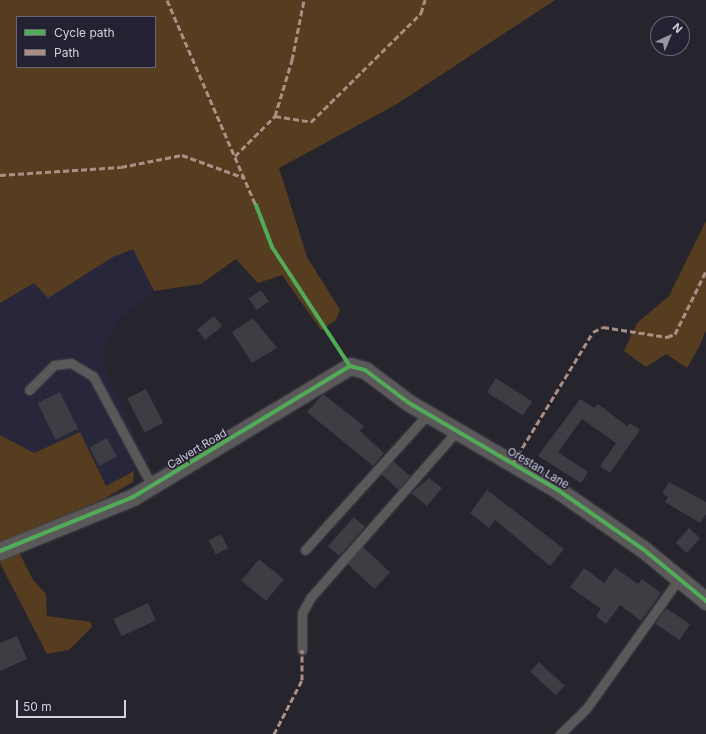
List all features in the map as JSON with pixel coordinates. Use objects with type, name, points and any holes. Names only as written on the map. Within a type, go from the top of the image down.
[{"type":"street","name":"Orestan Lane","points":[[350,366],[365,370],[428,414],[558,490],[680,577],[706,601]]},
{"type":"street","name":"Calvert Road","points":[[0,551],[152,486],[350,366]]},
{"type":"lane","points":[[30,390],[54,365],[71,363],[93,376],[152,486]]},
{"type":"lane","points":[[306,550],[428,414]]},
{"type":"lane","points":[[302,650],[302,613],[311,597],[457,431]]},
{"type":"lane","points":[[560,734],[586,710],[680,577]]},
{"type":"shaded area","points":[[0,0],[555,0],[397,104],[279,168],[307,257],[340,310],[336,320],[321,330],[282,275],[258,283],[236,259],[201,284],[154,291],[133,249],[113,257],[48,298],[34,283],[0,303]]},
{"type":"shaded area","points":[[706,221],[706,330],[700,345],[687,368],[666,354],[646,367],[624,351],[637,323],[669,296]]},
{"type":"shaded area","points":[[133,248],[154,291],[120,318],[103,349],[108,363],[103,365],[142,450],[152,461],[106,486],[80,432],[34,453],[0,435],[0,303],[34,283]]},
{"type":"shaded area","points":[[80,432],[106,486],[134,471],[133,482],[104,499],[0,544],[0,435],[34,453]]},
{"type":"shaded area","points":[[18,550],[33,580],[46,594],[47,616],[91,622],[92,627],[69,650],[47,654],[0,563],[0,558]]},
{"type":"building","points":[[261,290],[269,302],[256,310],[249,298]]},
{"type":"building","points":[[214,316],[222,326],[205,340],[197,330]]},
{"type":"building","points":[[253,318],[277,348],[252,363],[232,332]]},
{"type":"building","points":[[496,378],[532,401],[523,416],[487,392]]},
{"type":"building","points":[[146,389],[163,423],[145,432],[127,399]]},
{"type":"building","points":[[60,392],[78,429],[56,440],[38,403]]},
{"type":"building","points":[[323,394],[364,426],[360,431],[384,453],[373,466],[307,412]]},
{"type":"building","points":[[580,399],[594,408],[598,404],[627,426],[630,423],[640,430],[610,473],[600,466],[616,443],[582,419],[558,452],[588,472],[581,483],[538,456]]},
{"type":"building","points":[[107,438],[117,457],[99,466],[89,447]]},
{"type":"building","points":[[393,461],[410,476],[399,490],[381,475]]},
{"type":"building","points":[[429,478],[442,488],[427,506],[411,493]]},
{"type":"building","points":[[669,482],[706,502],[706,514],[700,523],[665,502],[668,497],[662,493]]},
{"type":"building","points":[[487,490],[564,549],[550,566],[495,520],[489,528],[470,513]]},
{"type":"building","points":[[354,517],[365,527],[339,556],[328,546]]},
{"type":"building","points":[[689,528],[700,538],[687,553],[676,543]]},
{"type":"building","points":[[221,534],[228,548],[216,555],[209,540]]},
{"type":"building","points":[[363,547],[390,572],[374,589],[347,564]]},
{"type":"building","points":[[259,559],[284,579],[266,601],[241,581]]},
{"type":"building","points":[[584,568],[604,583],[615,568],[638,584],[642,579],[661,593],[641,621],[620,605],[606,624],[596,616],[601,609],[570,587]]},
{"type":"building","points":[[148,603],[156,620],[122,636],[114,619]]},
{"type":"building","points":[[666,608],[690,624],[679,640],[655,624]]},
{"type":"building","points":[[17,636],[27,659],[0,671],[0,643]]},
{"type":"building","points":[[539,662],[565,686],[556,695],[530,672]]},
{"type":"marked path","points":[[167,0],[257,208]]},
{"type":"marked path","points":[[235,156],[275,116],[292,60],[304,0]]},
{"type":"marked path","points":[[275,116],[311,122],[421,13],[425,0]]},
{"type":"marked path","points":[[0,175],[121,167],[182,155],[245,178]]},
{"type":"marked path","points":[[513,463],[593,332],[603,327],[667,337],[675,334],[706,271]]},
{"type":"marked path","points":[[274,734],[302,680],[302,650]]},
{"type":"cycle path","points":[[256,205],[272,247],[350,366],[365,370],[409,403],[558,490],[643,549],[706,601]]},
{"type":"cycle path","points":[[0,551],[133,497],[350,366]]}]
